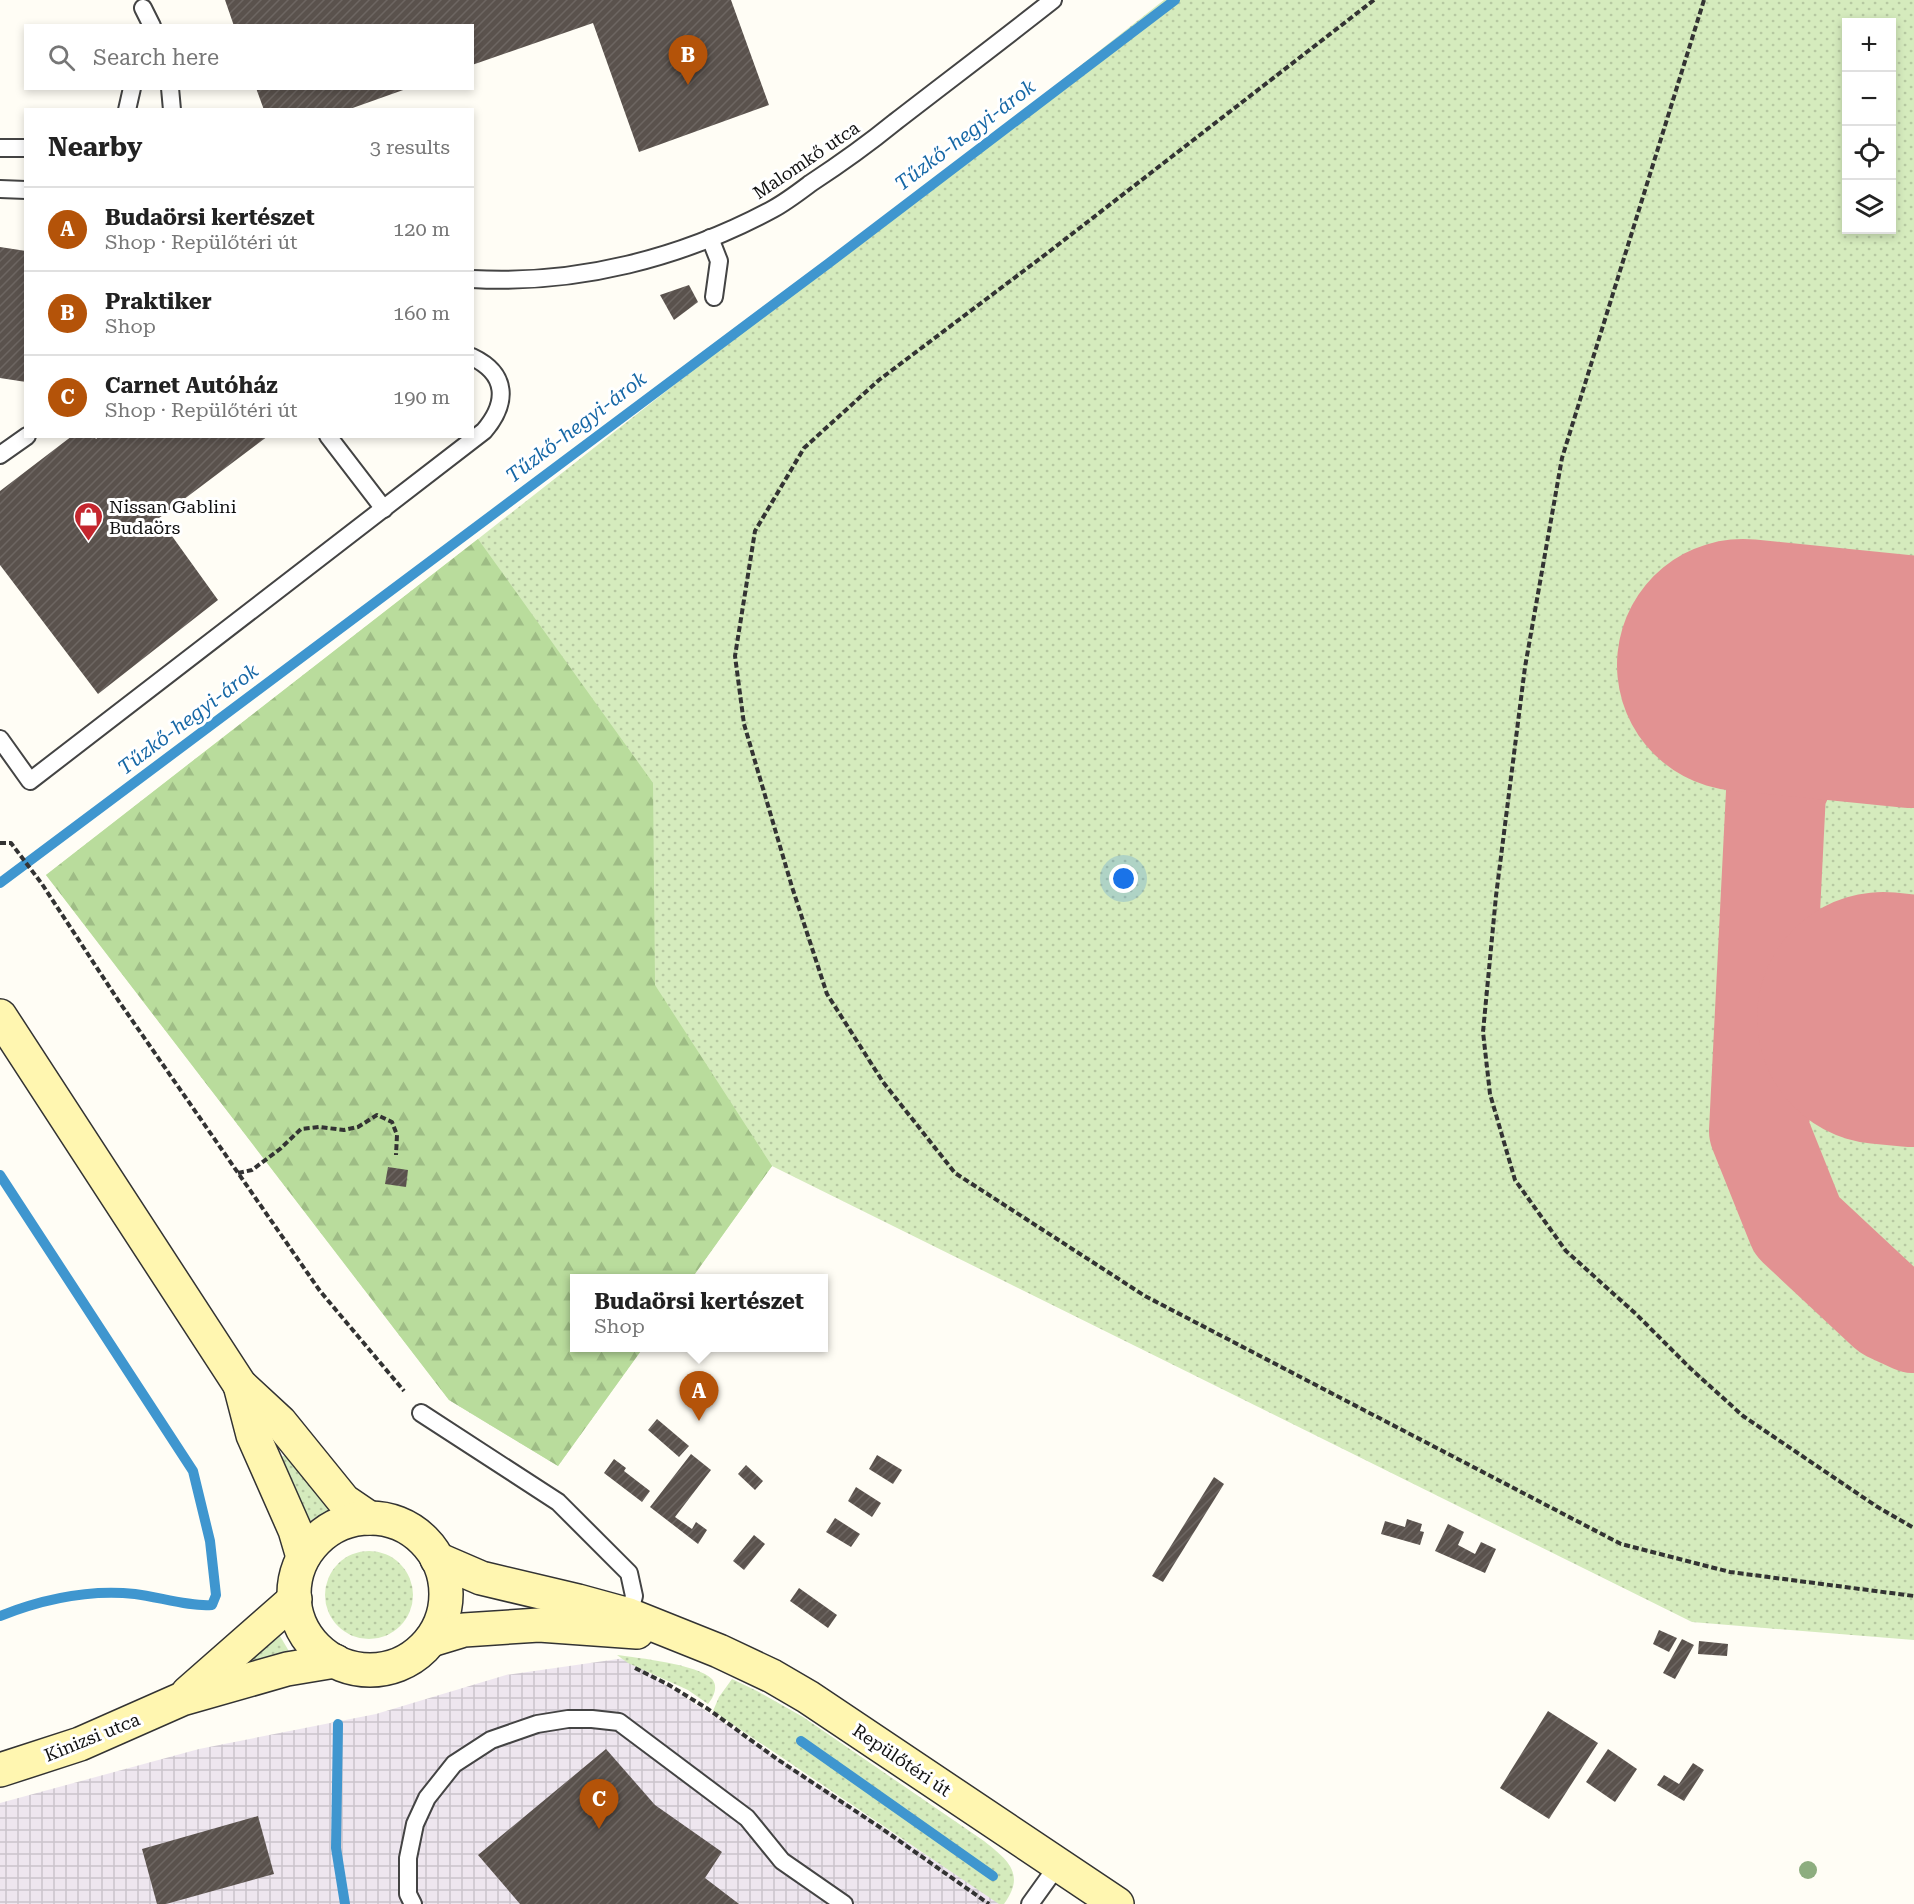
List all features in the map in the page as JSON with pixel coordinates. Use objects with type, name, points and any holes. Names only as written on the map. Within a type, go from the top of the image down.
[{"type":"street","points":[[0,1016],[240,1385],[280,1422],[344,1501],[369,1518]]},
{"type":"street","points":[[240,1385],[253,1435],[295,1530],[303,1557]]},
{"type":"street","points":[[369,1518],[390,1521],[409,1529],[426,1542],[437,1558],[445,1578],[446,1600],[441,1622],[431,1640],[418,1653],[387,1668],[369,1670],[352,1668],[322,1653],[302,1628],[295,1599],[295,1585],[303,1557],[315,1541],[331,1529],[350,1521],[369,1518]]},
{"type":"street","name":"Repülőtéri út","points":[[437,1558],[481,1578],[629,1615],[772,1676],[808,1697],[1117,1904]]},
{"type":"street","name":"Kinizsi utca","points":[[182,1699],[295,1599]]},
{"type":"street","name":"Repülőtéri út","points":[[431,1640],[465,1630],[539,1624],[677,1635]]},
{"type":"street","name":"Kinizsi utca","points":[[0,1770],[80,1744],[182,1699],[286,1670],[335,1661]]},
{"type":"lane","name":"Malomkő utca","points":[[474,279],[512,281],[592,273],[641,262],[710,238],[774,208],[857,152],[1053,0]]},
{"type":"lane","points":[[141,24],[143,8],[151,24]]},
{"type":"lane","points":[[127,108],[132,90]]},
{"type":"lane","points":[[170,90],[172,108]]},
{"type":"lane","points":[[0,148],[24,148]]},
{"type":"lane","points":[[0,189],[24,190]]},
{"type":"lane","points":[[710,238],[719,261],[714,297]]},
{"type":"lane","points":[[0,739],[30,781],[484,431],[496,418],[501,390],[497,376],[486,363],[474,358]]},
{"type":"lane","points":[[0,455],[24,438]]},
{"type":"lane","points":[[330,438],[384,509]]},
{"type":"lane","points":[[421,1413],[558,1502],[629,1574],[634,1596],[629,1615]]},
{"type":"lane","points":[[413,1904],[408,1894],[408,1858],[415,1824],[427,1798],[453,1764],[491,1740],[537,1724],[568,1719],[619,1722],[747,1818],[782,1861],[844,1904]]},
{"type":"lane","points":[[1030,1904],[1058,1865]]},
{"type":"path","points":[[1374,0],[1050,251],[879,380],[804,448],[755,531],[735,656],[744,724],[792,887],[827,994],[883,1083],[955,1173],[1145,1296],[1621,1544],[1730,1572],[1914,1596]]},
{"type":"path","points":[[1704,0],[1562,458],[1525,667],[1496,896],[1484,1032],[1490,1094],[1515,1180],[1566,1251],[1743,1416],[1876,1506],[1914,1528]]},
{"type":"path","points":[[0,843],[11,843],[42,884],[118,1000],[320,1291],[421,1413]]},
{"type":"path","points":[[238,1173],[252,1170],[280,1149],[301,1129],[319,1127],[344,1130],[358,1127],[377,1115],[392,1122],[397,1136],[396,1155]]},
{"type":"path","points":[[626,1663],[669,1685],[708,1709],[989,1904]]},
{"type":"shaded area","points":[[625,1658],[1001,1904],[0,1904],[0,1803],[199,1749],[376,1714],[506,1675]]},
{"type":"green space","points":[[1164,0],[1914,0],[1914,1640],[1692,1622],[772,1166],[695,1274],[570,1274],[570,1352],[640,1352],[558,1466],[449,1400],[46,875]]},
{"type":"green space","points":[[478,539],[653,783],[655,985],[772,1166],[695,1274],[570,1274],[570,1352],[640,1352],[558,1466],[449,1400],[46,875]]},
{"type":"green space","points":[[288,1454],[331,1509],[304,1524],[278,1458]]},
{"type":"green space","points":[[360,1551],[378,1551],[394,1558],[406,1570],[413,1586],[413,1604],[406,1620],[394,1632],[378,1639],[360,1639],[344,1632],[332,1620],[325,1604],[325,1586],[332,1570],[344,1558]]},
{"type":"green space","points":[[280,1636],[290,1653],[235,1673]]},
{"type":"green space","points":[[617,1655],[667,1662],[694,1669],[712,1679],[715,1689],[713,1696],[708,1704],[688,1690],[628,1663]]},
{"type":"green space","points":[[732,1679],[803,1717],[993,1848],[1007,1861],[1014,1876],[1014,1884],[1004,1904],[999,1904],[713,1711],[719,1697]]},
{"type":"building","points":[[225,0],[731,0],[769,105],[639,152],[593,23],[474,64],[474,24],[233,24]]},
{"type":"building","points":[[257,90],[403,90],[353,108],[263,108]]},
{"type":"building","points":[[0,247],[24,251],[24,382],[0,378]]},
{"type":"building","points":[[689,285],[698,302],[674,320],[660,295]]},
{"type":"building","name":"Nissan Gablini Budaörs","points":[[69,438],[265,438],[159,518],[218,600],[98,694],[0,565],[0,491]]},
{"type":"building","points":[[388,1167],[408,1170],[406,1187],[385,1184]]},
{"type":"building","points":[[657,1419],[689,1446],[679,1457],[648,1430]]},
{"type":"building","points":[[691,1454],[711,1470],[675,1517],[692,1529],[696,1522],[707,1530],[698,1544],[650,1507]]},
{"type":"building","points":[[877,1455],[902,1470],[893,1484],[869,1469]]},
{"type":"building","points":[[614,1459],[626,1468],[624,1471],[650,1491],[642,1502],[604,1473]]},
{"type":"building","points":[[746,1465],[763,1481],[755,1490],[738,1474]]},
{"type":"building","points":[[1214,1477],[1224,1484],[1163,1582],[1152,1576]]},
{"type":"building","points":[[856,1487],[881,1503],[872,1517],[848,1501]]},
{"type":"building","points":[[835,1518],[860,1534],[851,1547],[826,1532]]},
{"type":"building","points":[[1407,1519],[1422,1524],[1420,1531],[1424,1532],[1420,1545],[1381,1534],[1385,1521],[1405,1527]]},
{"type":"building","points":[[1448,1524],[1464,1532],[1458,1545],[1475,1554],[1481,1542],[1496,1549],[1485,1573],[1435,1551]]},
{"type":"building","points":[[754,1535],[765,1544],[744,1570],[733,1561]]},
{"type":"building","points":[[799,1588],[837,1615],[828,1628],[790,1601]]},
{"type":"building","points":[[1659,1630],[1677,1638],[1669,1652],[1653,1644]]},
{"type":"building","points":[[1682,1639],[1694,1645],[1675,1679],[1663,1673]]},
{"type":"building","points":[[1699,1641],[1728,1644],[1727,1656],[1698,1654]]},
{"type":"building","points":[[1548,1711],[1598,1743],[1549,1819],[1500,1788]]},
{"type":"building","points":[[606,1749],[655,1805],[722,1852],[705,1878],[739,1904],[520,1904],[478,1855]]},
{"type":"building","points":[[1608,1749],[1637,1769],[1615,1802],[1586,1782]]},
{"type":"building","points":[[1693,1763],[1704,1770],[1684,1801],[1657,1785],[1664,1775],[1679,1784]]},
{"type":"building","points":[[258,1816],[274,1874],[166,1904],[157,1904],[142,1849]]},
{"type":"waterway","name":"Tűzkő-hegyi-árok","points":[[0,883],[829,263],[1175,0]]},
{"type":"waterway","points":[[0,1175],[193,1471],[210,1541],[216,1595],[212,1605],[203,1605],[135,1594],[83,1594],[49,1600],[0,1616]]},
{"type":"waterway","points":[[338,1724],[336,1848],[345,1904]]},
{"type":"waterway","points":[[801,1741],[993,1876]]},
{"type":"taxiway","points":[[1829,674],[1776,792],[1759,1131],[1797,1226],[1888,1311],[1914,1323]]},
{"type":"runway","points":[[1743,665],[1914,682]]},
{"type":"runway","points":[[1883,1018],[1914,1021]]},
{"type":"place","name":"Praktiker","points":[[688,85]]},
{"type":"place","name":"Nissan Gablini Budaörs","points":[[88,542]]},
{"type":"place","name":"Budaörsi kertészet","points":[[699,1421]]},
{"type":"place","name":"Carnet Autóház","points":[[599,1829]]}]
